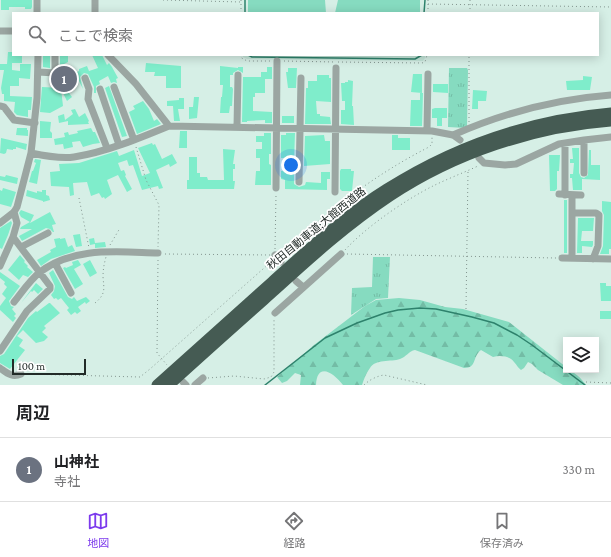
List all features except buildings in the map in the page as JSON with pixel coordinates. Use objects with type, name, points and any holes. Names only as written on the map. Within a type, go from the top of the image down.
[{"type":"highway","name":"秋田自動車道;大館西道路","points":[[157,385],[319,240],[366,203],[398,182],[456,152],[502,134],[550,122],[611,113]]},
{"type":"highway","name":"秋田自動車道;大館西道路","points":[[169,385],[325,246],[368,211],[391,196],[437,170],[504,142],[552,129],[611,121]]},
{"type":"street","points":[[37,0],[37,12]]},
{"type":"street","points":[[95,0],[95,12]]},
{"type":"street","points":[[0,31],[12,31]]},
{"type":"street","points":[[0,223],[14,212],[17,207],[31,154],[35,123],[38,56]]},
{"type":"street","points":[[38,72],[55,73],[55,56]]},
{"type":"street","points":[[109,56],[136,84],[169,126]]},
{"type":"street","points":[[276,188],[277,61]]},
{"type":"street","points":[[335,192],[336,68]]},
{"type":"street","points":[[428,74],[429,131]]},
{"type":"street","points":[[237,127],[238,76]]},
{"type":"street","points":[[85,78],[89,89],[88,99],[107,148]]},
{"type":"street","points":[[299,182],[301,78]]},
{"type":"street","points":[[114,87],[134,140]]},
{"type":"street","points":[[100,89],[119,144]]},
{"type":"street","points":[[453,135],[512,113],[588,96],[611,95]]},
{"type":"street","points":[[0,106],[4,107],[14,120],[35,123]]},
{"type":"street","points":[[31,154],[73,157],[134,140],[169,126],[429,131],[453,135],[460,140]]},
{"type":"street","points":[[482,160],[505,165],[516,164],[546,149],[565,143],[611,137]]},
{"type":"street","points":[[584,140],[584,172]]},
{"type":"street","points":[[565,143],[565,195],[572,213],[572,258]]},
{"type":"street","points":[[565,195],[581,195]]},
{"type":"street","points":[[0,266],[13,237],[17,222],[14,212]]},
{"type":"street","points":[[572,213],[596,213],[599,215],[598,246],[593,259]]},
{"type":"street","points":[[22,247],[48,233]]},
{"type":"street","points":[[0,351],[27,312],[50,289],[50,286],[13,237]]},
{"type":"street","points":[[14,302],[39,272],[74,255],[108,252],[158,254]]},
{"type":"street","points":[[274,313],[341,254]]},
{"type":"street","points":[[562,258],[611,259]]},
{"type":"street","points":[[55,263],[72,292]]},
{"type":"street","points":[[296,281],[302,287]]},
{"type":"street","points":[[0,368],[11,376],[21,374]]},
{"type":"street","points":[[195,385],[203,378]]},
{"type":"path","points":[[163,0],[241,1],[241,12]]},
{"type":"path","points":[[428,0],[428,12]]},
{"type":"path","points":[[470,0],[470,12]]},
{"type":"path","points":[[428,4],[611,7]]},
{"type":"path","points":[[240,56],[247,61],[422,63],[425,62],[427,56]]},
{"type":"path","points":[[469,56],[469,129]]},
{"type":"path","points":[[21,374],[140,377],[326,214],[381,174],[429,148],[432,144],[429,131]]},
{"type":"path","points":[[134,140],[146,180],[159,205],[157,353],[168,366]]},
{"type":"path","points":[[341,254],[369,229],[398,207],[431,187],[468,171],[482,160]]},
{"type":"path","points":[[466,309],[468,171]]},
{"type":"path","points":[[276,188],[277,258]]},
{"type":"path","points":[[79,198],[90,253]]},
{"type":"path","points":[[96,303],[103,294],[104,269],[108,252],[120,228]]},
{"type":"path","points":[[158,254],[277,258]]},
{"type":"path","points":[[341,254],[562,258]]},
{"type":"path","points":[[203,378],[234,376],[264,379],[271,377],[274,372],[274,313]]},
{"type":"path","points":[[364,385],[368,381],[380,376],[427,385]]},
{"type":"path","points":[[586,382],[611,383]]},
{"type":"shaded area","points":[[425,56],[425,58],[423,61],[247,59],[243,57]]},
{"type":"green space","points":[[248,0],[325,0],[326,12],[248,12]]},
{"type":"green space","points":[[338,0],[420,0],[420,12],[335,12]]},
{"type":"green space","points":[[449,68],[467,68],[468,70],[467,127],[465,128],[448,127]]},
{"type":"green space","points":[[373,257],[390,257],[388,298],[376,299],[351,315],[352,288],[372,287]]},
{"type":"green space","points":[[399,298],[420,300],[445,307],[463,309],[509,322],[563,365],[563,373],[574,373],[586,385],[563,385],[528,362],[521,370],[510,358],[502,356],[493,357],[481,350],[476,356],[473,364],[468,368],[464,368],[415,350],[400,359],[379,362],[372,365],[366,374],[362,385],[343,385],[331,373],[323,371],[319,373],[316,385],[300,385],[301,375],[295,373],[287,381],[282,383],[277,377],[314,345],[365,306],[376,300]]},
{"type":"waterway","points":[[245,0],[245,12]]},
{"type":"waterway","points":[[424,12],[425,0]]},
{"type":"waterway","points":[[250,56],[415,59],[420,56]]},
{"type":"waterway","points":[[265,385],[325,338],[357,323],[385,313],[420,308],[436,309],[494,323],[532,345],[585,385]]},
{"type":"place","name":"山神社","points":[[64,79]]}]
